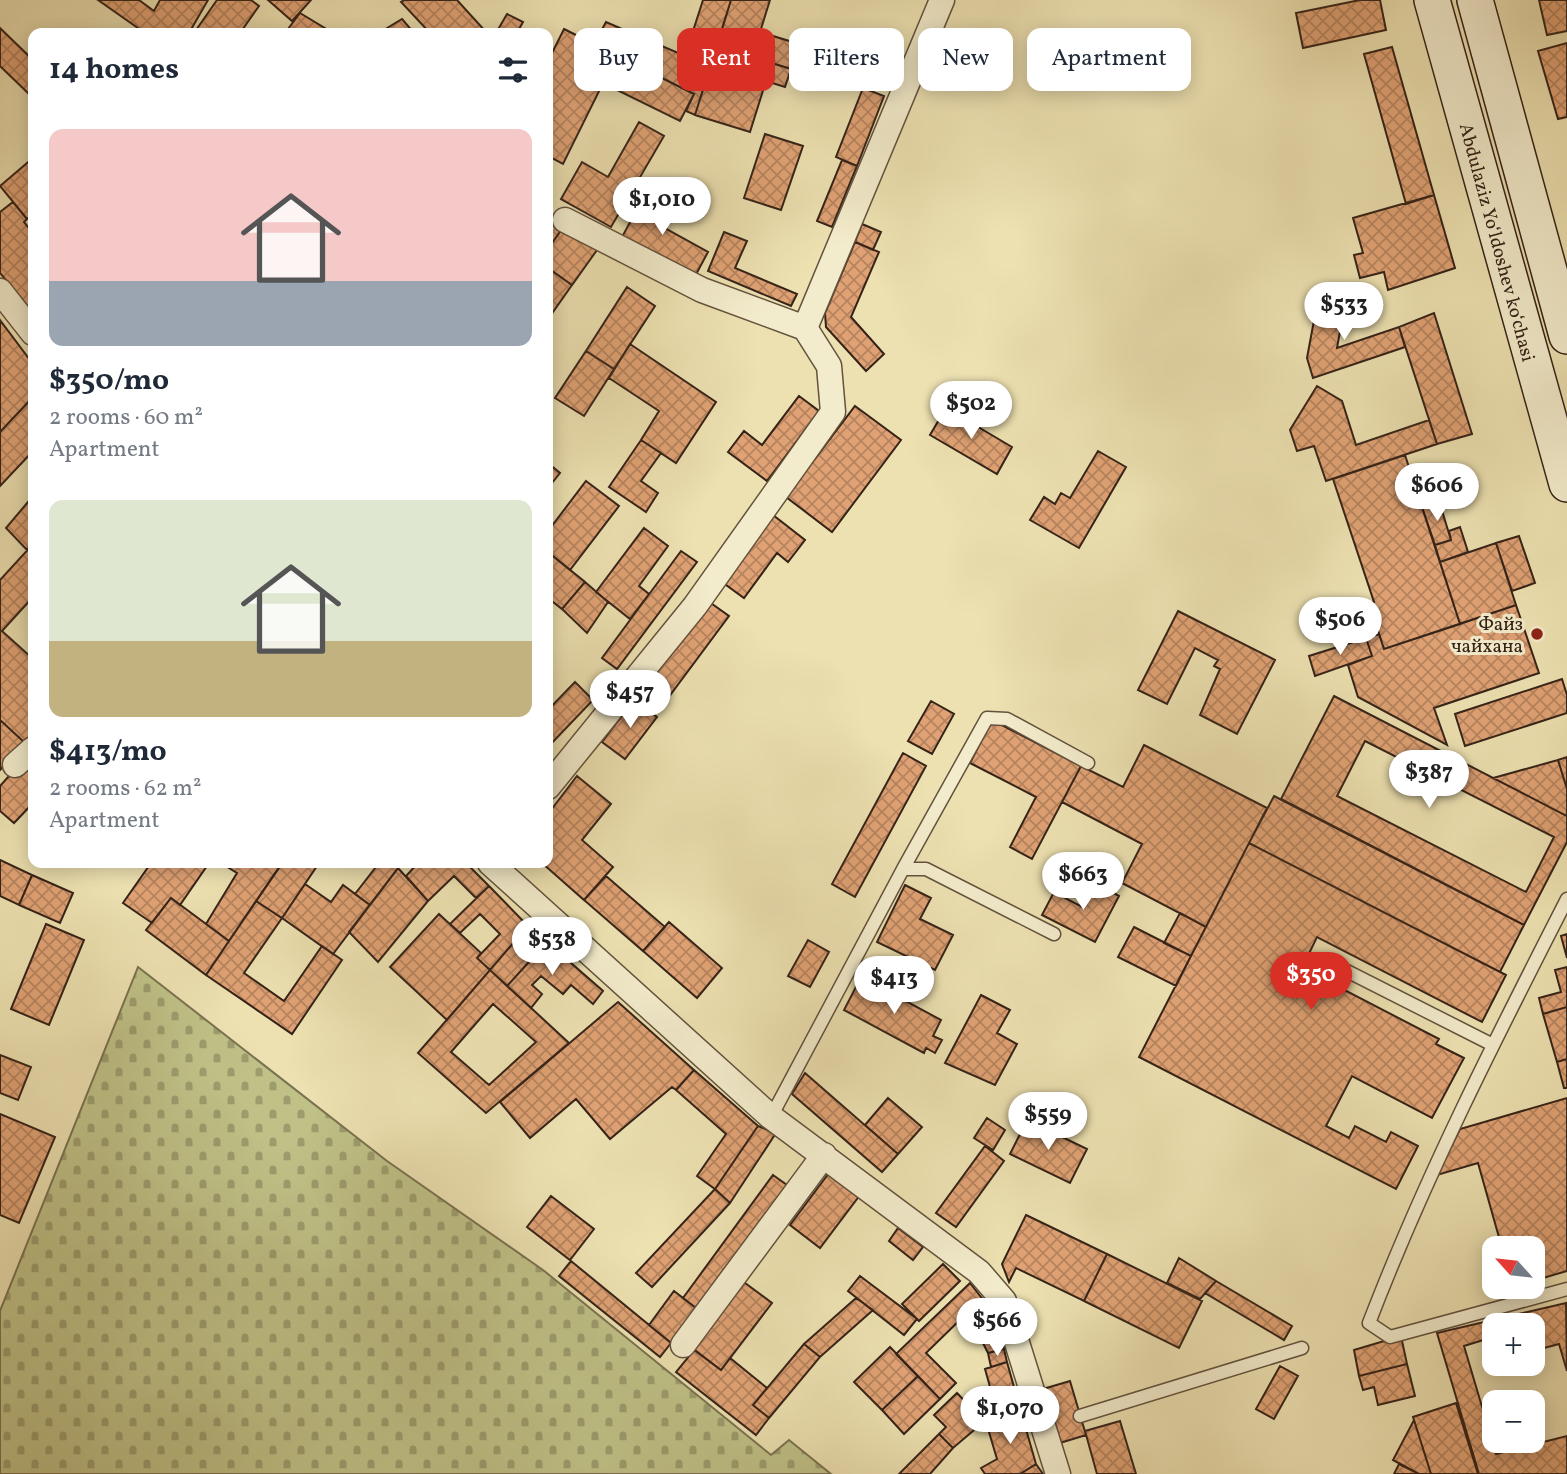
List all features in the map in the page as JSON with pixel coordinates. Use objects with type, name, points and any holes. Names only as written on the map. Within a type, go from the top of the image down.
[{"type":"main road","name":"Abdulaziz Yoʻldoshev koʻchasi","points":[[1432,0],[1555,337]]},
{"type":"main road","name":"Abdulaziz Yoʻldoshev koʻchasi","points":[[1475,0],[1555,337],[1567,484]]},
{"type":"street","points":[[805,328],[942,0]]},
{"type":"street","points":[[553,781],[695,606],[833,412],[829,366],[805,328],[702,290],[565,220]]},
{"type":"street","points":[[0,292],[28,327]]},
{"type":"street","points":[[496,868],[771,1117],[979,1272],[1004,1301],[1048,1425],[1058,1474]]},
{"type":"street","points":[[683,1346],[824,1155]]},
{"type":"lane","points":[[771,1117],[987,718],[1007,719],[1088,763]]},
{"type":"lane","points":[[904,869],[926,869],[1054,934]]},
{"type":"lane","points":[[1567,899],[1493,1045],[1387,1276],[1369,1323],[1390,1337],[1567,1289]]},
{"type":"lane","points":[[1329,962],[1493,1045]]},
{"type":"lane","points":[[1080,1416],[1302,1348]]},
{"type":"green space","points":[[138,967],[387,1161],[543,1270],[771,1455],[789,1440],[831,1474],[0,1474],[0,1311]]},
{"type":"building","points":[[98,0],[139,0],[154,11],[160,0],[208,0],[192,28],[138,28]]},
{"type":"building","points":[[217,0],[251,0],[259,6],[244,28],[197,28]]},
{"type":"building","points":[[268,0],[311,0],[292,21]]},
{"type":"building","points":[[457,0],[482,28],[425,28],[401,2]]},
{"type":"building","points":[[703,0],[731,0],[722,28],[694,28]]},
{"type":"building","points":[[731,0],[770,0],[761,28],[722,28]]},
{"type":"building","points":[[1360,0],[1380,0],[1386,30],[1303,48],[1296,13]]},
{"type":"building","points":[[1539,0],[1567,0],[1567,31],[1547,35]]},
{"type":"building","points":[[300,13],[325,28],[289,28]]},
{"type":"building","points":[[507,14],[523,22],[520,28],[499,28]]},
{"type":"building","points":[[402,19],[410,28],[387,28]]},
{"type":"building","points":[[606,22],[620,28],[603,28]]},
{"type":"building","points":[[0,28],[28,55],[28,93],[0,66]]},
{"type":"building","points":[[564,29],[574,34],[574,91],[599,91],[563,164],[553,159],[553,51]]},
{"type":"building","points":[[775,37],[789,41],[789,68],[775,64]]},
{"type":"building","points":[[1567,43],[1567,117],[1558,119],[1538,51]]},
{"type":"building","points":[[663,47],[677,53],[677,86],[663,78]]},
{"type":"building","points":[[1392,47],[1434,195],[1406,204],[1364,54]]},
{"type":"building","points":[[775,64],[789,68],[785,87],[775,84]]},
{"type":"building","points":[[663,78],[677,86],[677,91],[694,94],[680,121],[619,91],[663,91]]},
{"type":"building","points":[[688,91],[703,91],[695,115],[686,111],[694,94]]},
{"type":"building","points":[[703,91],[763,91],[750,132],[695,115]]},
{"type":"building","points":[[862,91],[884,96],[857,166],[836,157]]},
{"type":"building","points":[[639,122],[664,136],[611,227],[561,199],[582,162],[608,177]]},
{"type":"building","points":[[765,134],[803,146],[781,210],[744,198]]},
{"type":"building","points":[[842,160],[857,166],[832,227],[817,221]]},
{"type":"building","points":[[28,162],[28,218],[27,219],[0,186]]},
{"type":"building","points":[[649,187],[668,197],[654,222],[708,252],[694,278],[622,237]]},
{"type":"building","points":[[1434,195],[1455,268],[1388,290],[1384,272],[1360,278],[1354,255],[1363,253],[1353,218]]},
{"type":"building","points":[[13,202],[27,219],[24,222],[28,227],[28,307],[0,273],[0,212]]},
{"type":"building","points":[[553,216],[564,226],[553,242]]},
{"type":"building","points":[[862,224],[881,232],[873,250],[855,242]]},
{"type":"building","points":[[564,226],[597,250],[572,285],[553,272],[553,242]]},
{"type":"building","points":[[724,232],[747,241],[735,268],[797,294],[791,306],[708,271]]},
{"type":"building","points":[[855,242],[879,252],[851,317],[884,354],[866,371],[826,327],[825,313]]},
{"type":"building","points":[[553,272],[572,285],[553,312]]},
{"type":"building","points":[[627,287],[655,306],[614,369],[586,351]]},
{"type":"building","points":[[1318,299],[1345,304],[1337,348],[1399,327],[1405,347],[1313,378],[1307,358]]},
{"type":"building","points":[[1434,313],[1472,434],[1437,444],[1399,327]]},
{"type":"building","points":[[0,320],[28,357],[28,402],[0,432]]},
{"type":"building","points":[[630,344],[716,402],[676,463],[641,440],[659,411],[609,378]]},
{"type":"building","points":[[586,351],[614,369],[584,416],[555,398]]},
{"type":"building","points":[[1317,386],[1342,401],[1356,445],[1429,420],[1437,444],[1326,481],[1314,446],[1297,451],[1290,430]]},
{"type":"building","points":[[799,396],[819,411],[767,481],[728,452],[744,431],[762,445]]},
{"type":"building","points":[[28,402],[28,456],[0,486],[0,432]]},
{"type":"building","points":[[855,406],[901,440],[832,532],[786,497]]},
{"type":"building","points":[[946,408],[1012,447],[997,474],[930,435]]},
{"type":"building","points":[[641,440],[661,453],[641,481],[658,493],[646,512],[609,487]]},
{"type":"building","points":[[1098,451],[1126,467],[1079,548],[1030,520],[1044,497],[1055,504],[1061,493],[1070,498]]},
{"type":"building","points":[[1405,455],[1460,624],[1384,649],[1369,603],[1374,602],[1333,479]]},
{"type":"building","points":[[553,467],[560,473],[553,482]]},
{"type":"building","points":[[586,481],[619,506],[570,570],[553,556],[553,524]]},
{"type":"building","points":[[1439,501],[1451,540],[1435,545],[1422,507]]},
{"type":"building","points":[[28,502],[27,550],[6,528]]},
{"type":"building","points":[[773,515],[805,540],[788,562],[777,553],[744,598],[722,582]]},
{"type":"building","points":[[1460,527],[1468,552],[1440,562],[1435,545],[1451,540],[1449,531]]},
{"type":"building","points":[[644,528],[668,546],[639,586],[649,594],[630,619],[596,592]]},
{"type":"building","points":[[1519,536],[1535,583],[1512,591],[1496,543]]},
{"type":"building","points":[[1496,543],[1516,605],[1460,624],[1440,562]]},
{"type":"building","points":[[28,549],[28,602],[2,631],[28,654],[28,739],[25,743],[0,720],[0,580]]},
{"type":"building","points":[[681,551],[697,562],[617,669],[602,658]]},
{"type":"building","points":[[553,556],[585,582],[562,609],[553,602]]},
{"type":"building","points":[[585,582],[608,602],[587,633],[562,609]]},
{"type":"building","points":[[708,601],[729,616],[665,702],[644,686]]},
{"type":"building","points":[[1516,605],[1539,673],[1434,708],[1447,745],[1358,697],[1348,665],[1372,656],[1366,638],[1379,634],[1384,649]]},
{"type":"building","points":[[1178,611],[1275,660],[1237,734],[1200,715],[1220,669],[1214,666],[1218,660],[1195,648],[1167,704],[1138,690]]},
{"type":"building","points":[[1366,638],[1372,656],[1315,676],[1309,656]]},
{"type":"building","points":[[1562,679],[1567,695],[1567,713],[1465,746],[1455,714]]},
{"type":"building","points":[[575,682],[593,700],[553,742],[553,705]]},
{"type":"building","points":[[1334,696],[1567,816],[1567,842],[1524,925],[1281,799]],"holes":[[[1365,741],[1554,837],[1526,892],[1337,796]]]},
{"type":"building","points":[[634,700],[657,717],[625,759],[602,742]]},
{"type":"building","points":[[931,701],[954,714],[932,754],[908,741]]},
{"type":"building","points":[[0,720],[25,743],[0,770]]},
{"type":"building","points":[[992,720],[1081,766],[1032,859],[1010,847],[1036,797],[970,763]]},
{"type":"building","points":[[1144,745],[1267,808],[1206,927],[1122,883],[1142,844],[1062,802],[1081,766],[1123,787]]},
{"type":"building","points":[[903,753],[926,766],[855,897],[832,884]]},
{"type":"building","points":[[1567,757],[1567,789],[1558,760]]},
{"type":"building","points":[[1558,760],[1567,789],[1567,816],[1493,778]]},
{"type":"building","points":[[18,766],[28,770],[28,808],[14,823],[0,811],[0,786]]},
{"type":"building","points":[[577,776],[611,804],[582,840],[613,867],[584,900],[548,868],[553,868],[553,807]]},
{"type":"building","points":[[1274,796],[1524,925],[1500,972],[1249,843]]},
{"type":"building","points":[[1249,843],[1506,975],[1482,1022],[1317,937],[1302,968],[1439,1039],[1436,1044],[1464,1058],[1432,1118],[1352,1076],[1326,1126],[1349,1138],[1355,1126],[1386,1142],[1391,1132],[1418,1146],[1396,1189],[1139,1057]]},
{"type":"building","points":[[0,860],[32,875],[19,905],[0,896]]},
{"type":"building","points":[[148,868],[206,868],[180,905],[171,898],[152,923],[123,903]]},
{"type":"building","points":[[229,868],[279,868],[229,941],[206,924],[237,873]]},
{"type":"building","points":[[279,868],[316,868],[282,918],[256,901]]},
{"type":"building","points":[[375,868],[398,868],[370,905],[355,894]]},
{"type":"building","points":[[398,868],[428,901],[378,962],[349,932]]},
{"type":"building","points":[[413,868],[471,868],[489,886],[476,898],[454,876],[428,901],[406,876]]},
{"type":"building","points":[[32,875],[73,893],[60,923],[19,905]]},
{"type":"building","points":[[606,876],[665,927],[643,951],[584,900]]},
{"type":"building","points":[[305,884],[331,902],[343,885],[370,905],[333,954],[282,918]]},
{"type":"building","points":[[1097,884],[1119,896],[1095,942],[1042,915],[1054,892],[1084,908]]},
{"type":"building","points":[[905,885],[931,898],[920,919],[953,935],[935,970],[877,942]]},
{"type":"building","points":[[489,886],[528,926],[490,970],[477,958],[500,934],[480,914],[460,933],[450,924]]},
{"type":"building","points":[[171,898],[229,941],[206,975],[146,930]]},
{"type":"building","points":[[256,901],[282,918],[244,973],[284,1001],[322,946],[342,960],[292,1034],[206,975]]},
{"type":"building","points":[[1180,913],[1206,927],[1191,956],[1164,943]]},
{"type":"building","points":[[439,914],[481,953],[477,958],[490,970],[447,1020],[390,967]]},
{"type":"building","points":[[669,922],[722,968],[697,998],[643,951]]},
{"type":"building","points":[[46,924],[84,940],[49,1025],[11,1009]]},
{"type":"building","points":[[528,926],[547,942],[507,986],[490,970]]},
{"type":"building","points":[[1134,927],[1191,956],[1176,986],[1118,957]]},
{"type":"building","points":[[1567,934],[1567,958],[1561,936]]},
{"type":"building","points":[[808,940],[829,952],[810,987],[788,976]]},
{"type":"building","points":[[547,942],[603,991],[593,1004],[571,985],[563,994],[541,976],[532,985],[542,994],[531,1008],[507,986]]},
{"type":"building","points":[[1567,967],[1567,1007],[1543,1014],[1539,998],[1561,992],[1555,970]]},
{"type":"building","points":[[490,970],[569,1043],[486,1113],[418,1053]],"holes":[[[493,1004],[536,1042],[489,1085],[451,1052]]]},
{"type":"building","points":[[861,977],[941,1020],[933,1036],[942,1040],[935,1053],[926,1048],[924,1053],[844,1010]]},
{"type":"building","points":[[981,995],[1010,1010],[997,1033],[1017,1044],[995,1085],[945,1063]]},
{"type":"building","points":[[618,1002],[694,1070],[676,1090],[672,1087],[610,1139],[576,1099],[530,1138],[500,1102]]},
{"type":"building","points":[[1567,1007],[1567,1059],[1557,1062],[1543,1014]]},
{"type":"building","points":[[0,1055],[31,1067],[18,1100],[0,1093]]},
{"type":"building","points":[[1567,1059],[1567,1088],[1564,1088],[1557,1062]]},
{"type":"building","points":[[694,1070],[758,1126],[715,1189],[697,1176],[726,1134],[676,1090]]},
{"type":"building","points":[[805,1073],[898,1154],[882,1172],[792,1094]]},
{"type":"building","points":[[888,1098],[922,1127],[898,1154],[865,1125]]},
{"type":"building","points":[[1567,1098],[1567,1271],[1545,1277],[1545,1236],[1499,1236],[1478,1163],[1437,1175],[1460,1129]]},
{"type":"building","points":[[0,1114],[55,1137],[19,1223],[0,1215]]},
{"type":"building","points":[[987,1118],[1005,1130],[993,1150],[974,1138]]},
{"type":"building","points":[[1027,1120],[1087,1149],[1070,1183],[1010,1154]]},
{"type":"building","points":[[758,1126],[776,1133],[730,1203],[715,1189]]},
{"type":"building","points":[[985,1146],[1004,1161],[956,1227],[936,1213]]},
{"type":"building","points":[[829,1173],[860,1195],[820,1248],[790,1225]]},
{"type":"building","points":[[773,1175],[787,1185],[696,1308],[683,1298]]},
{"type":"building","points":[[715,1189],[730,1203],[652,1287],[636,1273]]},
{"type":"building","points":[[551,1196],[594,1229],[570,1260],[527,1227]]},
{"type":"building","points":[[1026,1215],[1107,1254],[1084,1301],[1016,1268],[1009,1282],[1002,1264]]},
{"type":"building","points":[[898,1228],[923,1247],[913,1260],[889,1241]]},
{"type":"building","points":[[1107,1254],[1202,1301],[1179,1348],[1084,1301]]},
{"type":"building","points":[[1179,1258],[1216,1281],[1200,1299],[1167,1283]]},
{"type":"building","points":[[571,1261],[671,1343],[660,1357],[559,1276]]},
{"type":"building","points":[[943,1264],[960,1281],[919,1321],[902,1304]]},
{"type":"building","points":[[860,1276],[917,1319],[904,1335],[848,1291]]},
{"type":"building","points":[[741,1280],[772,1303],[721,1370],[691,1347]]},
{"type":"building","points":[[1216,1281],[1292,1326],[1284,1340],[1205,1293]]},
{"type":"building","points":[[970,1283],[995,1315],[976,1329],[965,1315],[926,1353],[956,1383],[940,1399],[896,1354]]},
{"type":"building","points":[[674,1291],[696,1308],[671,1343],[649,1325]]},
{"type":"building","points":[[856,1298],[873,1310],[820,1357],[804,1344]]},
{"type":"building","points":[[1566,1303],[1567,1371],[1559,1344],[1545,1348],[1545,1313],[1523,1313]]},
{"type":"building","points":[[995,1315],[1004,1349],[988,1353],[976,1329]]},
{"type":"building","points":[[1482,1323],[1482,1340],[1464,1346],[1482,1407],[1482,1453],[1545,1453],[1545,1442],[1567,1436],[1567,1474],[1479,1474],[1437,1333]]},
{"type":"building","points":[[1401,1336],[1407,1364],[1359,1376],[1354,1350]]},
{"type":"building","points":[[804,1344],[820,1357],[769,1418],[753,1405]]},
{"type":"building","points":[[890,1347],[918,1376],[882,1410],[854,1382]]},
{"type":"building","points":[[1004,1349],[1007,1362],[991,1367],[988,1353]]},
{"type":"building","points":[[694,1350],[721,1370],[730,1358],[767,1388],[753,1405],[769,1418],[756,1435],[676,1372]]},
{"type":"building","points":[[1007,1362],[1021,1412],[999,1419],[985,1369]]},
{"type":"building","points":[[1407,1364],[1415,1396],[1378,1405],[1374,1387],[1363,1390],[1359,1376]]},
{"type":"building","points":[[1280,1366],[1298,1376],[1274,1419],[1256,1409]]},
{"type":"building","points":[[918,1376],[940,1399],[904,1434],[882,1410]]},
{"type":"building","points":[[1070,1381],[1086,1435],[1060,1443],[1043,1389]]},
{"type":"building","points":[[957,1393],[977,1414],[987,1403],[993,1414],[953,1448],[939,1434],[946,1427],[934,1415]]},
{"type":"building","points":[[1456,1403],[1478,1474],[1431,1474],[1413,1417]]},
{"type":"building","points":[[1021,1412],[1036,1464],[1020,1474],[985,1474],[981,1468],[997,1459],[986,1422]]},
{"type":"building","points":[[1414,1420],[1431,1474],[1419,1474],[1393,1460]]},
{"type":"building","points":[[1120,1421],[1136,1474],[1097,1474],[1085,1431]]},
{"type":"building","points":[[939,1434],[953,1448],[930,1474],[899,1474]]},
{"type":"building","points":[[1036,1464],[1043,1474],[1020,1474]]},
{"type":"building","points":[[1399,1464],[1419,1474],[1394,1474]]},
{"type":"place","name":"Файз чайхана","points":[[1537,634]]}]
